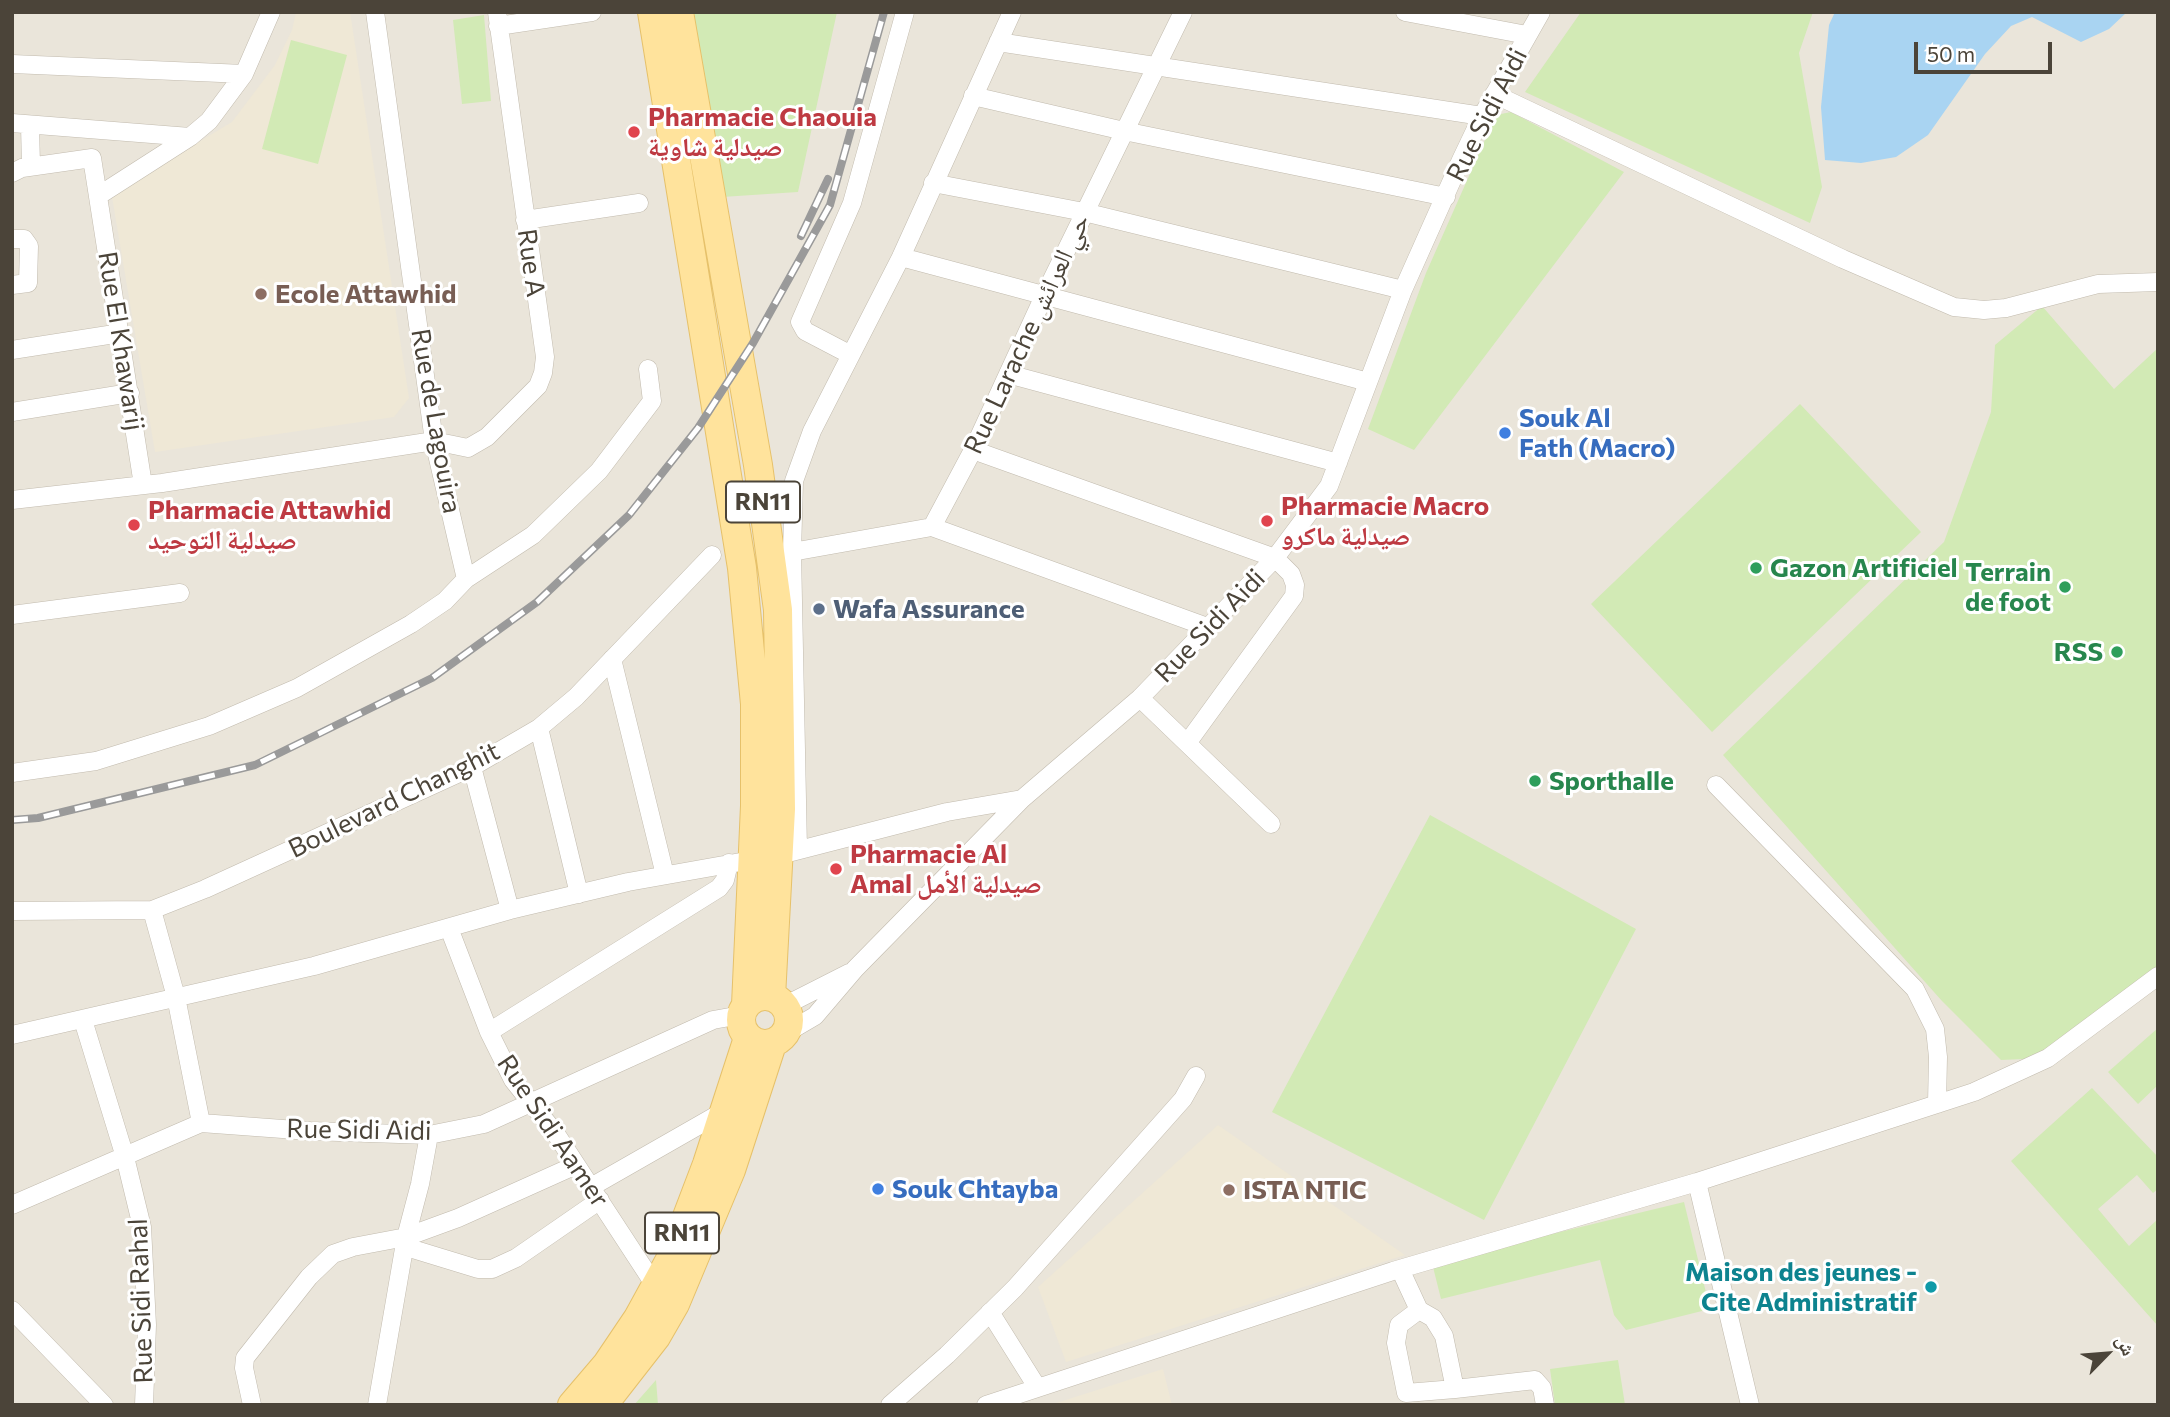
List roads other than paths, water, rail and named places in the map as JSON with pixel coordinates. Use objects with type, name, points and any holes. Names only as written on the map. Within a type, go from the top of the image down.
[{"type":"main road","name":"RN11","points":[[572,1405],[607,1364],[656,1287],[685,1225],[724,1111],[764,1020],[740,861],[755,806],[755,704],[742,568],[652,12]]},
{"type":"main road","name":"RN11","points":[[603,1405],[656,1337],[675,1304],[731,1170],[764,1020],[789,852],[778,610],[758,466],[679,12]]},
{"type":"street","points":[[99,196],[190,137],[209,121],[244,74],[271,12]]},
{"type":"street","name":"Rue de Lagouira","points":[[375,12],[434,441],[466,579]]},
{"type":"street","points":[[498,19],[592,12]]},
{"type":"street","points":[[849,354],[805,331],[800,322],[852,203],[905,12]]},
{"type":"street","points":[[789,852],[794,481],[808,442],[849,354],[901,257],[1012,12]]},
{"type":"street","name":"Rue Larache حي العرائش","points":[[932,527],[973,450],[1084,212],[1183,12]]},
{"type":"street","points":[[1405,12],[1527,35]]},
{"type":"street","name":"Rue Sidi Aidi","points":[[12,1205],[201,1123],[310,1131],[429,1135],[484,1125],[713,1020],[815,1016],[855,969],[1022,799],[1140,698],[1275,558],[1329,486],[1403,290],[1482,116],[1541,12]]},
{"type":"street","name":"Rue A","points":[[434,441],[468,448],[478,444],[538,386],[543,373],[545,357],[498,19]]},
{"type":"street","points":[[998,42],[1482,116]]},
{"type":"street","points":[[12,64],[244,74]]},
{"type":"street","points":[[1494,94],[1843,259],[1954,307],[1984,310],[2006,308],[2098,284],[2158,282]]},
{"type":"street","points":[[973,96],[1124,131],[1446,197]]},
{"type":"street","points":[[31,166],[21,124],[190,137]]},
{"type":"street","name":"Rue El Khawarij","points":[[88,129],[144,485]]},
{"type":"street","points":[[12,173],[31,166],[92,158]]},
{"type":"street","points":[[933,183],[1084,212],[1403,290]]},
{"type":"street","points":[[525,219],[639,203]]},
{"type":"street","points":[[12,239],[24,239],[29,246],[28,283],[12,285]]},
{"type":"street","points":[[901,257],[1368,382]]},
{"type":"street","points":[[12,350],[121,333]]},
{"type":"street","points":[[12,773],[96,761],[209,726],[285,694],[411,624],[445,601],[466,579],[533,535],[599,471],[652,401],[648,369]]},
{"type":"street","points":[[1008,374],[1338,463]]},
{"type":"street","points":[[12,412],[130,393]]},
{"type":"street","points":[[12,500],[144,485],[434,441]]},
{"type":"street","points":[[973,450],[1275,558],[1291,574],[1295,585],[1294,597],[1188,742]]},
{"type":"street","points":[[792,551],[932,527],[1207,627]]},
{"type":"street","name":"Boulevard Changhit","points":[[12,911],[152,910],[216,884],[472,766],[539,728],[576,697],[712,555]]},
{"type":"street","points":[[12,615],[180,593]]},
{"type":"street","points":[[612,659],[665,874]]},
{"type":"street","points":[[1140,698],[1271,824]]},
{"type":"street","points":[[539,728],[579,894]]},
{"type":"street","points":[[472,766],[510,910]]},
{"type":"street","points":[[1716,785],[1915,989],[1935,1029],[1938,1058],[1937,1104]]},
{"type":"street","points":[[12,1035],[314,966],[510,910],[665,874],[789,852],[947,812],[1022,799]]},
{"type":"street","points":[[489,1032],[719,888],[740,861]]},
{"type":"street","points":[[152,910],[176,997],[201,1123]]},
{"type":"street","name":"Rue Sidi Aamer","points":[[449,928],[489,1032],[513,1080],[576,1165],[656,1287]]},
{"type":"street","name":"Rue Sidi Aidi","points":[[764,1020],[855,969]]},
{"type":"street","points":[[986,1405],[1400,1269],[1697,1182],[1975,1092],[2048,1059],[2158,976]]},
{"type":"street","name":"Rue Sidi Rahal","points":[[83,1020],[125,1157],[145,1244],[147,1325],[144,1405]]},
{"type":"street","points":[[890,1405],[990,1312],[1183,1099],[1196,1076]]},
{"type":"street","points":[[406,1242],[478,1269],[492,1269],[516,1258],[596,1194],[724,1111]]},
{"type":"street","points":[[377,1405],[406,1242],[429,1135]]},
{"type":"street","points":[[252,1405],[244,1368],[245,1358],[309,1277],[341,1250],[406,1242],[576,1165]]},
{"type":"street","points":[[1697,1182],[1750,1405]]},
{"type":"street","points":[[1400,1269],[1419,1310],[1433,1318],[1444,1336],[1455,1389]]},
{"type":"street","points":[[12,1310],[104,1404]]},
{"type":"street","points":[[1419,1310],[1399,1325],[1396,1343],[1406,1393],[1537,1381],[1545,1405]]},
{"type":"street","points":[[990,1312],[1037,1387]]},
{"type":"water","points":[[1835,12],[2127,12],[2109,29],[2081,42],[2032,17],[2011,26],[1985,54],[1928,135],[1896,157],[1861,163],[1825,160],[1821,107],[1829,25]]},
{"type":"railway","points":[[12,820],[38,818],[255,765],[432,678],[537,602],[629,515],[698,428],[753,343],[830,205],[884,12]]},
{"type":"railway","points":[[801,236],[828,179]]},
{"type":"place","name":"Pharmacie Chaouia صيدلية شاوية","points":[[634,132]]},
{"type":"place","name":"Ecole Attawhid","points":[[261,294]]},
{"type":"place","name":"Souk Al Fath (Macro)","points":[[1505,433]]},
{"type":"place","name":"Pharmacie Macro صيدلية ماكرو","points":[[1267,521]]},
{"type":"place","name":"Pharmacie Attawhid صيدلية التوحيد","points":[[134,525]]},
{"type":"place","name":"Gazon Artificiel","points":[[1756,568]]},
{"type":"place","name":"Terrain de foot","points":[[2065,587]]},
{"type":"place","name":"Wafa Assurance","points":[[819,609]]},
{"type":"place","name":"RSS","points":[[2117,652]]},
{"type":"place","name":"Sporthalle","points":[[1535,781]]},
{"type":"place","name":"Pharmacie Al Amal صيدلية الأمل","points":[[836,869]]},
{"type":"place","name":"Souk Chtayba","points":[[878,1189]]},
{"type":"place","name":"ISTA NTIC","points":[[1229,1190]]},
{"type":"place","name":"Maison des jeunes - Cite Administratif","points":[[1931,1287]]}]
